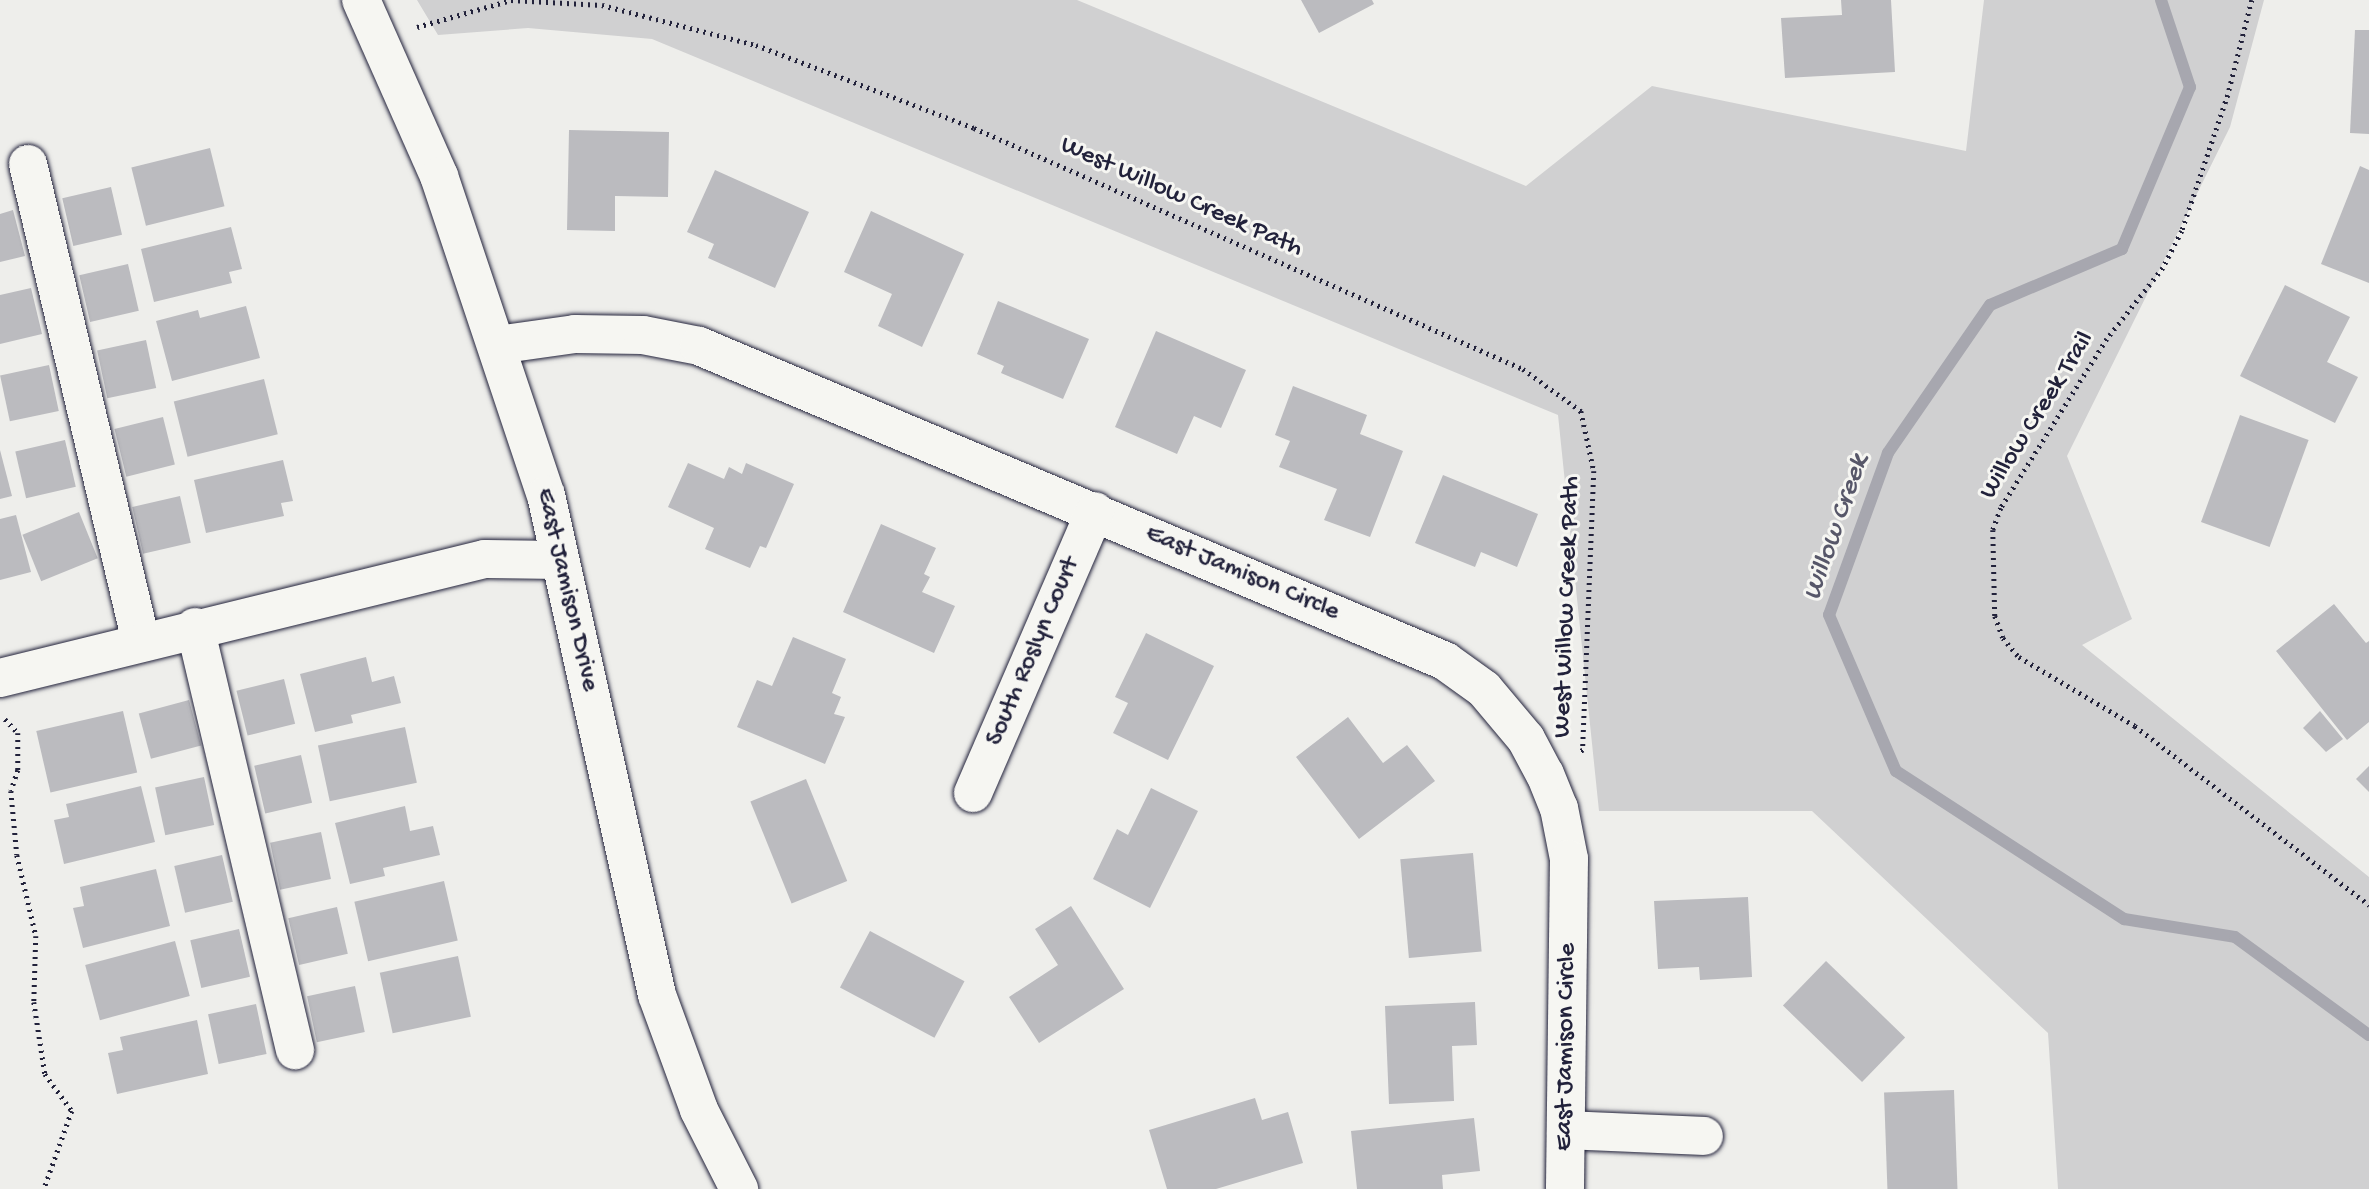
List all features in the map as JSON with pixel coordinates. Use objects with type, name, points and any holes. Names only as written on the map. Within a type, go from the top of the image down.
[{"type":"street","name":"East Jamison Drive","points":[[361,0],[439,176],[546,495],[657,995],[699,1110],[739,1189]]},
{"type":"street","points":[[28,164],[141,643]]},
{"type":"street","name":"East Jamison Circle","points":[[497,345],[575,334],[643,335],[699,346],[1445,661],[1484,689],[1526,739],[1545,774],[1559,808],[1569,859],[1565,1189]]},
{"type":"street","name":"South Roslyn Court","points":[[973,793],[1095,511]]},
{"type":"street","points":[[0,678],[195,627],[485,559],[561,559]]},
{"type":"street","points":[[195,627],[295,1050]]},
{"type":"street","points":[[1566,1130],[1704,1136]]},
{"type":"path","name":"West Willow Creek Path","points":[[379,38],[511,0],[602,5],[756,45],[974,128],[1523,369],[1581,411],[1594,471],[1583,750],[1545,774]]},
{"type":"path","name":"Willow Creek Trail","points":[[2252,0],[2228,95],[2182,231],[2163,268],[2107,339],[2001,508],[1993,530],[1994,616],[2003,638],[2026,663],[2135,726],[2369,905]]},
{"type":"path","points":[[0,710],[18,733],[18,770],[11,791],[17,855],[36,936],[34,1002],[45,1074],[72,1111],[44,1189]]},
{"type":"shaded area","points":[[417,0],[1077,0],[1526,186],[1652,86],[1966,151],[1984,0],[2264,0],[2230,127],[2067,456],[2132,619],[2082,645],[2369,877],[2369,1189],[2058,1189],[2048,1033],[1812,811],[1599,811],[1558,415],[652,39],[528,28],[438,35]]},
{"type":"building","points":[[1301,0],[1372,0],[1374,4],[1319,33]]},
{"type":"building","points":[[1841,0],[1891,0],[1895,72],[1785,78],[1781,18],[1842,15]]},
{"type":"building","points":[[2355,30],[2369,30],[2369,134],[2350,133]]},
{"type":"building","points":[[569,130],[669,132],[668,197],[615,196],[615,231],[567,230]]},
{"type":"building","points":[[210,148],[225,206],[146,226],[131,168]]},
{"type":"building","points":[[2360,166],[2369,170],[2369,283],[2321,264]]},
{"type":"building","points":[[715,170],[809,212],[775,288],[708,258],[714,244],[687,232]]},
{"type":"building","points":[[111,187],[122,235],[73,246],[62,198]]},
{"type":"building","points":[[13,210],[25,256],[0,262],[0,214]]},
{"type":"building","points":[[871,211],[964,254],[922,347],[878,326],[892,294],[844,272]]},
{"type":"building","points":[[231,227],[242,269],[229,272],[232,283],[154,302],[141,249]]},
{"type":"building","points":[[128,264],[139,311],[90,322],[79,275]]},
{"type":"building","points":[[2285,285],[2350,317],[2327,362],[2358,377],[2335,423],[2240,376]]},
{"type":"building","points":[[31,288],[42,334],[0,344],[0,295]]},
{"type":"building","points":[[998,301],[1089,339],[1063,399],[1001,373],[1004,366],[977,354]]},
{"type":"building","points":[[246,306],[260,358],[172,381],[156,321],[198,310],[200,318]]},
{"type":"building","points":[[1156,331],[1246,370],[1221,428],[1194,416],[1177,454],[1115,427]]},
{"type":"building","points":[[146,340],[156,388],[107,398],[97,350]]},
{"type":"building","points":[[49,365],[59,411],[10,421],[0,375]]},
{"type":"building","points":[[264,379],[278,434],[188,457],[174,401]]},
{"type":"building","points":[[1293,386],[1367,415],[1360,434],[1403,451],[1370,537],[1324,520],[1337,489],[1279,467],[1290,441],[1275,435]]},
{"type":"building","points":[[2240,415],[2309,440],[2270,547],[2201,522]]},
{"type":"building","points":[[163,417],[175,465],[126,477],[114,429]]},
{"type":"building","points":[[65,440],[76,487],[26,498],[15,451]]},
{"type":"building","points":[[0,450],[12,496],[0,499]]},
{"type":"building","points":[[283,460],[293,501],[281,503],[284,516],[206,533],[194,480]]},
{"type":"building","points":[[688,463],[724,479],[729,467],[742,474],[746,463],[794,484],[766,548],[760,546],[750,568],[705,549],[714,528],[668,507]]},
{"type":"building","points":[[1443,475],[1538,514],[1517,567],[1481,552],[1475,567],[1415,543]]},
{"type":"building","points":[[180,496],[191,543],[143,554],[132,507]]},
{"type":"building","points":[[79,512],[98,558],[41,581],[22,535]]},
{"type":"building","points":[[16,515],[31,572],[0,580],[0,519]]},
{"type":"building","points":[[881,524],[936,548],[924,574],[930,577],[922,592],[955,606],[934,653],[843,612]]},
{"type":"building","points":[[2334,604],[2366,643],[2369,641],[2369,722],[2347,740],[2276,651]]},
{"type":"building","points":[[1146,633],[1214,666],[1168,760],[1113,733],[1128,703],[1115,697]]},
{"type":"building","points":[[793,637],[846,659],[832,693],[841,697],[834,714],[845,717],[825,764],[737,727],[757,680],[772,686]]},
{"type":"building","points":[[366,657],[372,682],[394,676],[401,703],[351,715],[353,723],[315,732],[300,674]]},
{"type":"building","points":[[284,679],[295,724],[248,735],[236,691]]},
{"type":"building","points":[[189,700],[201,745],[151,759],[139,713]]},
{"type":"building","points":[[123,711],[137,772],[50,792],[36,731]]},
{"type":"building","points":[[2320,711],[2343,739],[2326,752],[2303,728]]},
{"type":"building","points":[[1348,717],[1383,763],[1407,745],[1435,781],[1359,839],[1296,757]]},
{"type":"building","points":[[405,727],[417,783],[330,801],[318,746]]},
{"type":"building","points":[[301,755],[312,803],[265,814],[254,766]]},
{"type":"building","points":[[2369,766],[2369,792],[2356,779]]},
{"type":"building","points":[[204,777],[214,825],[165,835],[155,787]]},
{"type":"building","points":[[806,779],[847,881],[792,903],[750,801]]},
{"type":"building","points":[[141,786],[155,842],[64,864],[54,820],[69,817],[66,804]]},
{"type":"building","points":[[1151,788],[1198,811],[1150,908],[1093,879],[1117,829],[1128,835]]},
{"type":"building","points":[[405,806],[410,831],[433,826],[440,855],[383,868],[385,876],[350,884],[335,823]]},
{"type":"building","points":[[321,832],[331,879],[280,890],[270,843]]},
{"type":"building","points":[[1473,853],[1482,952],[1409,958],[1400,859]]},
{"type":"building","points":[[222,855],[233,902],[185,913],[174,866]]},
{"type":"building","points":[[156,869],[170,926],[83,948],[73,908],[84,906],[80,887]]},
{"type":"building","points":[[444,881],[458,940],[368,961],[354,902]]},
{"type":"building","points":[[1748,897],[1752,977],[1700,980],[1699,967],[1658,969],[1654,901]]},
{"type":"building","points":[[1071,906],[1124,989],[1039,1043],[1009,997],[1058,965],[1035,929]]},
{"type":"building","points":[[337,907],[348,954],[299,965],[288,918]]},
{"type":"building","points":[[239,929],[250,977],[201,988],[190,940]]},
{"type":"building","points":[[870,931],[964,981],[934,1038],[840,988]]},
{"type":"building","points":[[175,941],[190,996],[100,1020],[85,965]]},
{"type":"building","points":[[458,956],[471,1017],[393,1033],[380,973]]},
{"type":"building","points":[[1826,961],[1905,1037],[1862,1082],[1783,1006]]},
{"type":"building","points":[[355,986],[365,1032],[317,1042],[307,996]]},
{"type":"building","points":[[1475,1002],[1477,1045],[1452,1046],[1454,1101],[1389,1104],[1385,1006]]},
{"type":"building","points":[[256,1004],[267,1054],[219,1064],[208,1014]]},
{"type":"building","points":[[197,1020],[208,1074],[117,1094],[108,1053],[123,1050],[120,1037]]},
{"type":"building","points":[[1954,1090],[1957,1189],[1887,1189],[1884,1092]]},
{"type":"building","points":[[1255,1098],[1262,1120],[1288,1112],[1303,1163],[1216,1189],[1167,1189],[1149,1130]]},
{"type":"building","points":[[1474,1118],[1480,1171],[1442,1175],[1443,1189],[1357,1189],[1351,1131]]},
{"type":"waterway","name":"Willow Creek","points":[[2161,0],[2190,87],[2122,249],[1990,305],[1888,453],[1829,615],[1896,771],[2124,919],[2235,937],[2369,1035]]}]
